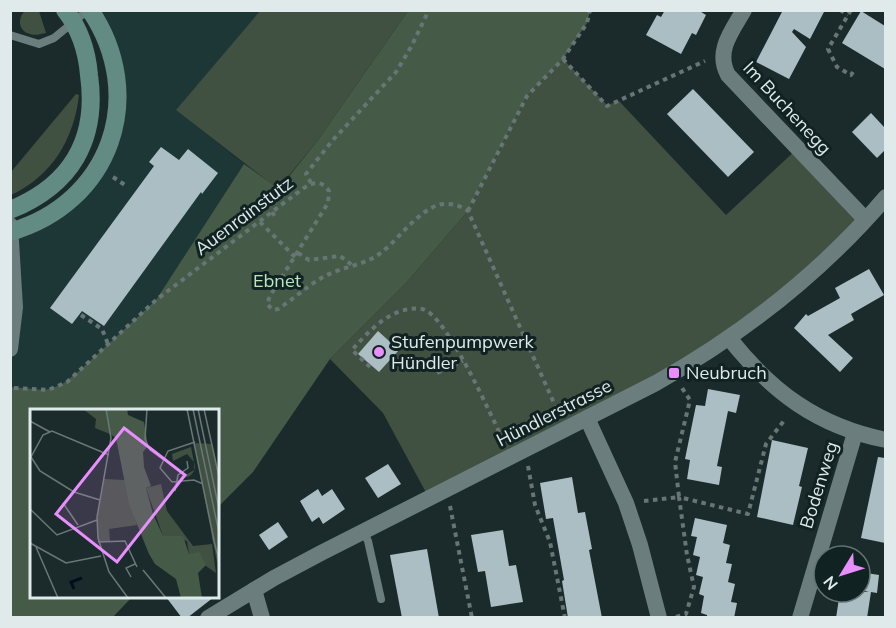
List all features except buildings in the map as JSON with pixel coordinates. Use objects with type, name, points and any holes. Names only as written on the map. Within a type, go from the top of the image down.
[{"type":"main road","points":[[10,210],[29,202],[53,185],[73,164],[85,141],[91,113],[91,88],[79,13]]},
{"type":"main road","points":[[11,230],[40,222],[69,203],[91,178],[110,142],[116,122],[118,98],[116,67],[105,37],[79,13]]},
{"type":"street","name":"Im Buchenegg","points":[[744,10],[722,52],[723,65],[732,80],[866,219]]},
{"type":"street","name":"Hündlerstrasse","points":[[208,618],[254,590],[363,531],[519,459],[587,418],[674,373],[729,338],[804,280],[866,219],[885,196]]},
{"type":"street","points":[[10,349],[15,307],[11,230]]},
{"type":"street","points":[[729,338],[760,374],[796,405],[855,433],[885,440]]},
{"type":"street","points":[[587,418],[626,503],[640,545],[659,618]]},
{"type":"street","name":"Bodenweg","points":[[800,618],[855,433]]},
{"type":"street","points":[[254,590],[262,618]]},
{"type":"lane","points":[[10,35],[39,44],[54,38],[79,13]]},
{"type":"lane","points":[[363,531],[368,542],[381,599]]},
{"type":"path","points":[[311,183],[306,174],[332,141],[396,72],[429,10]]},
{"type":"path","points":[[561,418],[468,211],[527,96],[563,59],[587,23],[590,10]]},
{"type":"path","points":[[840,10],[849,13],[828,49],[837,67],[851,75],[853,72]]},
{"type":"path","points":[[563,59],[607,106],[722,52]]},
{"type":"path","points":[[114,178],[125,185]]},
{"type":"path","name":"Auenrainstutz","points":[[14,388],[40,390],[54,388],[73,377],[156,300],[311,183],[324,184],[330,197],[322,215],[268,299],[268,306],[273,310],[281,307],[323,277],[370,260],[380,254],[411,224],[435,206],[448,204],[468,211]]},
{"type":"path","points":[[272,212],[276,218]]},
{"type":"path","points":[[260,222],[296,255],[309,260],[340,256],[352,265]]},
{"type":"path","points":[[370,367],[352,350],[373,327],[386,318],[422,309],[437,320],[519,459],[534,505],[550,542],[565,618]]},
{"type":"path","points":[[81,315],[102,329],[108,344]]},
{"type":"path","points":[[438,374],[463,361]]},
{"type":"path","points":[[672,618],[686,614],[694,587],[687,555],[675,462],[690,400],[680,385]]},
{"type":"path","points":[[626,503],[679,497],[748,514],[765,444],[796,405]]},
{"type":"path","points":[[449,502],[472,618]]},
{"type":"shaded area","points":[[90,11],[260,11],[177,110],[244,164],[156,300],[61,385],[45,390],[14,388],[11,387],[11,232],[69,203],[117,113]]},
{"type":"green space","points":[[26,10],[39,11],[46,33],[32,35],[23,30],[20,20]]},
{"type":"green space","points":[[260,11],[408,11],[318,140],[278,189],[176,110]]},
{"type":"green space","name":"Ebnet","points":[[408,11],[590,11],[587,23],[563,59],[527,96],[468,211],[406,283],[330,359],[253,472],[219,506],[219,409],[30,409],[30,598],[131,598],[113,617],[11,617],[11,387],[45,390],[61,385],[79,371],[156,300],[244,164],[279,189],[318,140]]},
{"type":"green space","points":[[563,59],[607,105],[619,101],[726,215],[798,148],[865,219],[747,326],[429,498],[383,413],[330,359],[406,283],[468,211],[527,96]]},
{"type":"green space","points":[[76,94],[79,95],[72,127],[58,154],[38,178],[11,195],[11,172]]},
{"type":"place","name":"Stufenpumpwerk Hündler","points":[[379,352]]},
{"type":"place","name":"Neubruch","points":[[674,373]]}]
